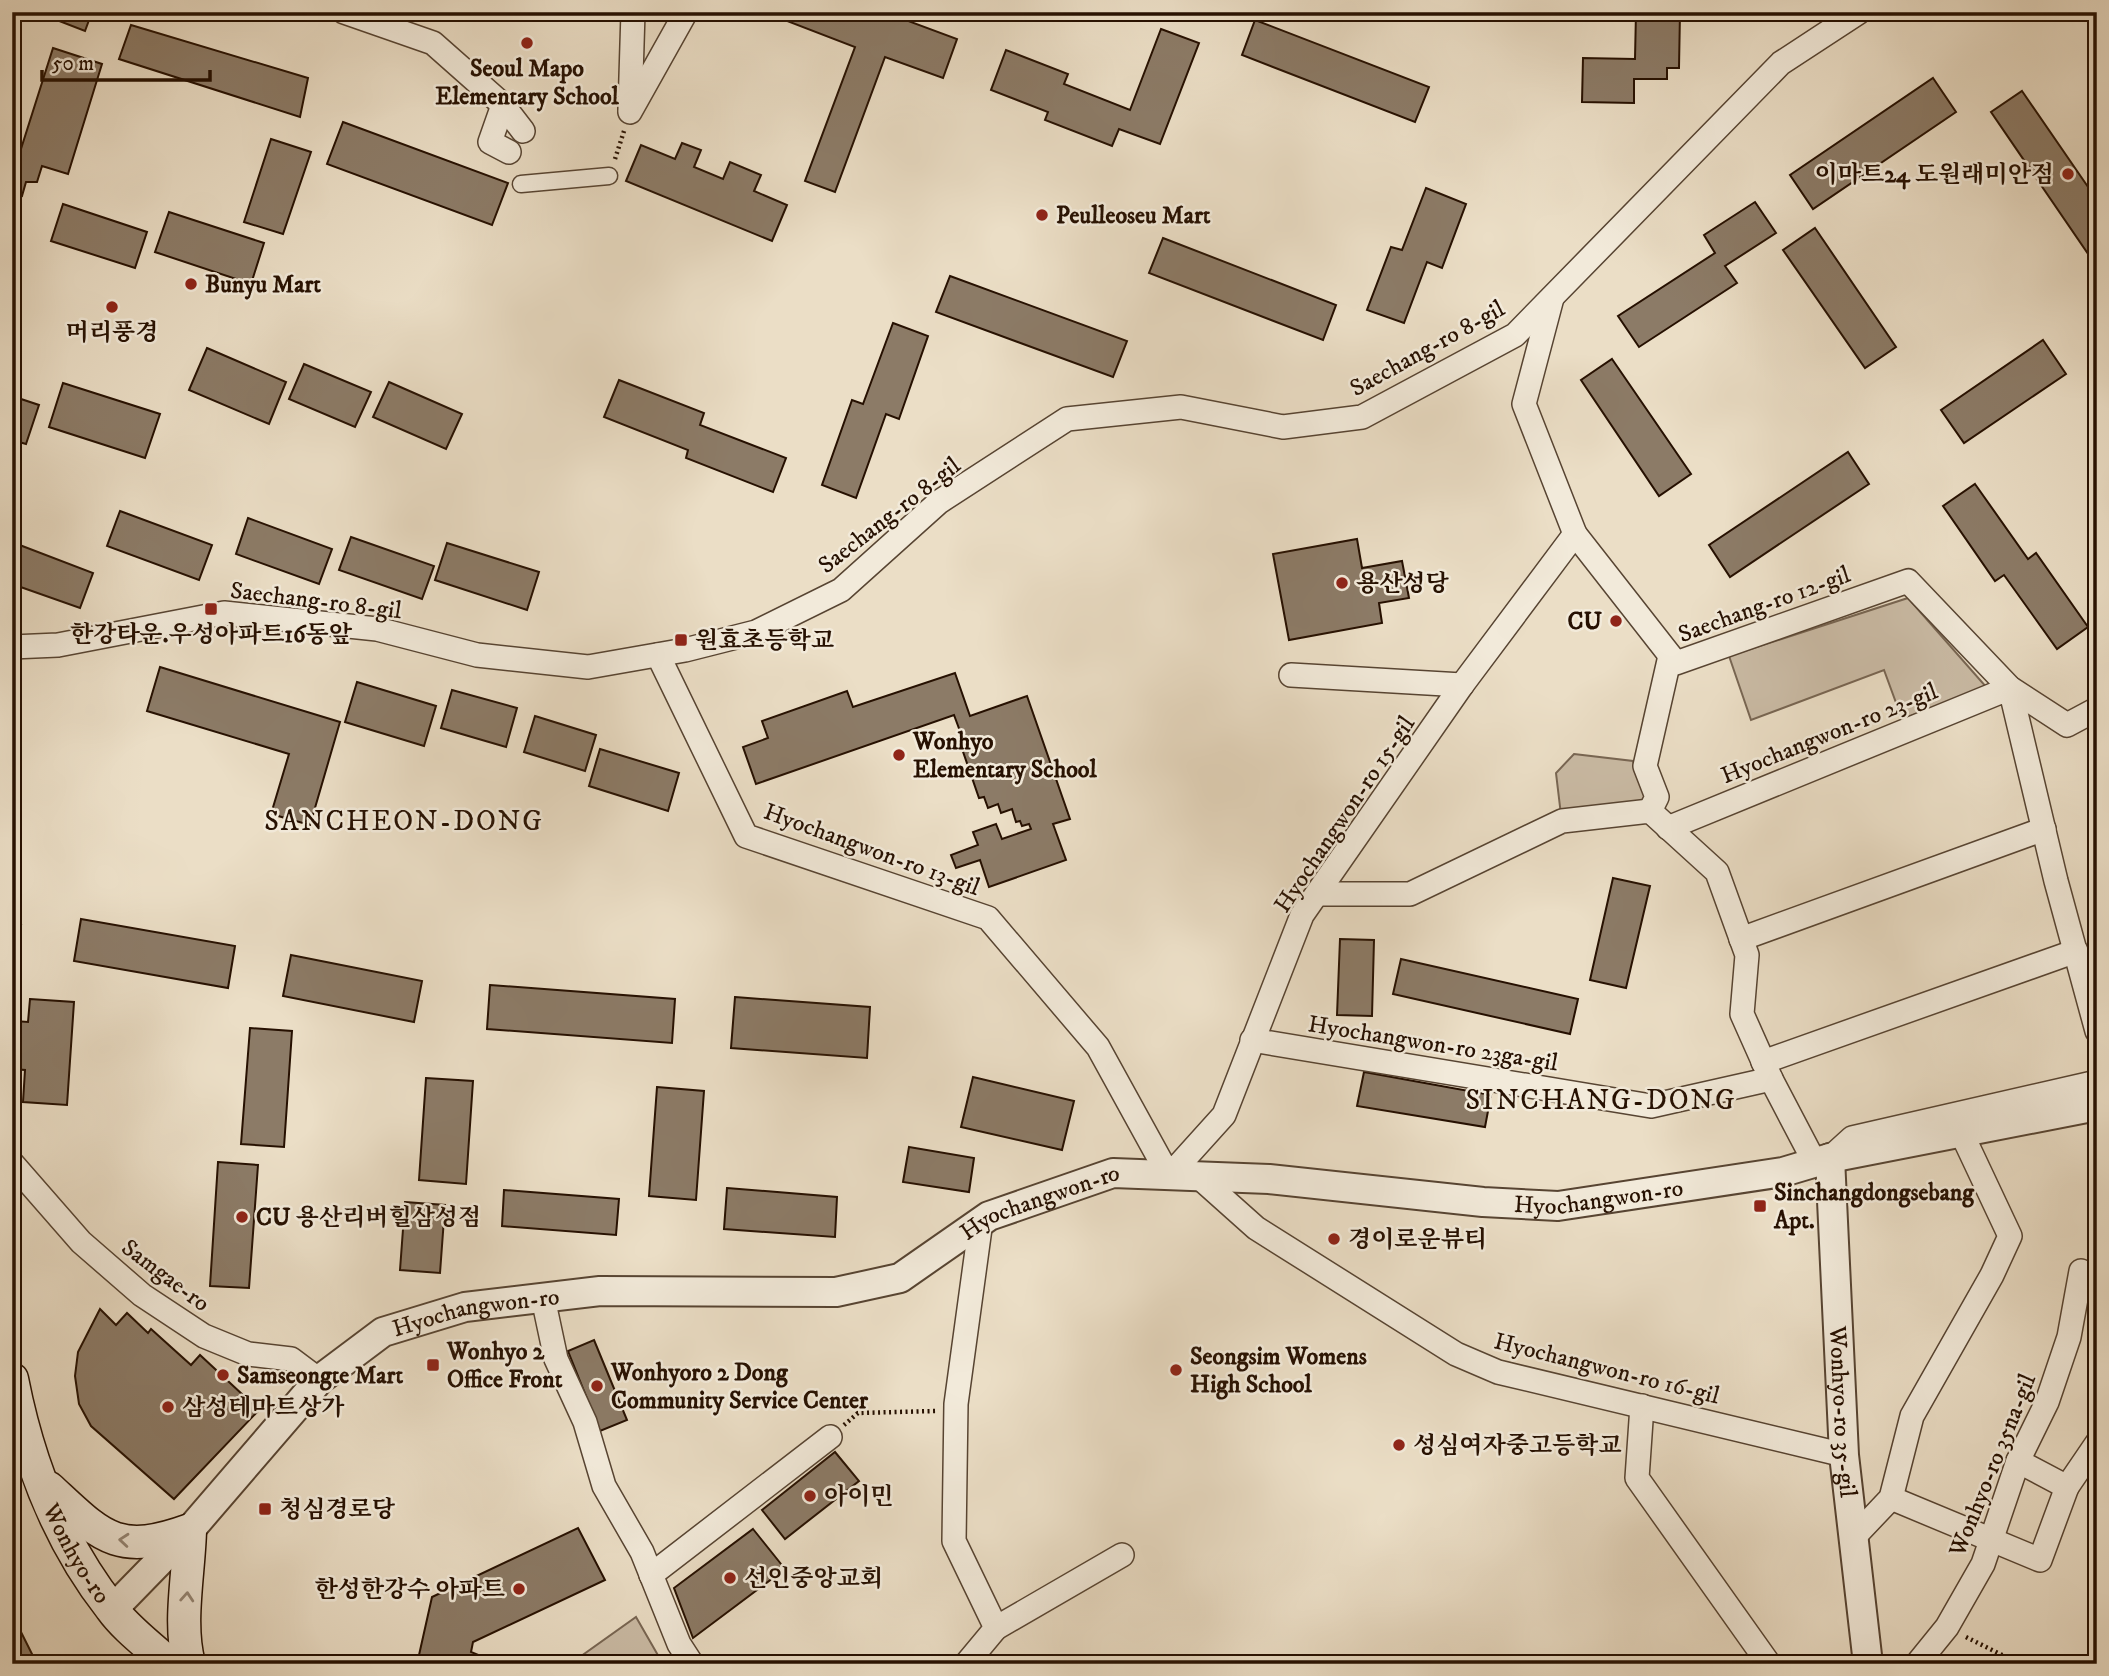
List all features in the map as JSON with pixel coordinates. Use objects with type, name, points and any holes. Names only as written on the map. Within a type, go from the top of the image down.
[{"type":"main road","name":"Wonhyo-ro","points":[[12,1378],[22,1426],[68,1545],[112,1610],[169,1664]]},
{"type":"main road","points":[[42,1482],[94,1529],[109,1538],[129,1541],[164,1540],[190,1530],[185,1620],[189,1664]]},
{"type":"street","points":[[344,12],[433,43],[503,106],[523,131]]},
{"type":"street","points":[[630,112],[633,12]]},
{"type":"street","points":[[630,112],[686,12]]},
{"type":"street","name":"Saechang-ro 8-gil","points":[[12,647],[58,645],[224,613],[377,629],[477,655],[589,667],[657,655],[756,632],[841,590],[939,502],[1067,419],[1181,407],[1283,427],[1362,417],[1515,335],[1781,63],[1859,12]]},
{"type":"street","points":[[503,106],[490,142],[509,152]]},
{"type":"street","points":[[521,184],[609,176]]},
{"type":"street","name":"Saechang-ro 12-gil","points":[[1552,295],[1524,404],[1575,534],[1676,663],[1908,581],[2010,688],[2067,725],[2097,709]]},
{"type":"street","name":"Hyochangwon-ro 15-gil","points":[[1169,1176],[1224,1115],[1302,915],[1462,685],[1575,534]]},
{"type":"street","name":"Hyochangwon-ro 13-gil","points":[[657,655],[746,836],[988,918],[1098,1047],[1169,1176]]},
{"type":"street","points":[[1650,810],[1657,797],[1645,766],[1670,656]]},
{"type":"street","points":[[1290,675],[1462,685]]},
{"type":"street","points":[[2010,688],[2043,830],[2097,1031]]},
{"type":"street","name":"Hyochangwon-ro 23-gil","points":[[1668,828],[2010,688]]},
{"type":"street","points":[[1650,810],[1717,872],[1746,955],[1742,1014],[1767,1071],[1822,1160],[1852,1138],[2097,1082]]},
{"type":"street","points":[[1318,894],[1410,894],[1562,821],[1650,810]]},
{"type":"street","points":[[1741,939],[2043,830]]},
{"type":"street","points":[[1767,1071],[2076,951]]},
{"type":"street","name":"Hyochangwon-ro 23ga-gil","points":[[1252,1040],[1651,1106],[1767,1071]]},
{"type":"street","name":"Hyochangwon-ro","points":[[112,1610],[190,1530],[319,1380],[383,1332],[465,1307],[600,1291],[836,1292],[900,1278],[981,1221],[1113,1173],[1269,1179],[1483,1202],[1558,1206],[1783,1172],[1822,1160],[2097,1106]]},
{"type":"street","points":[[1853,1538],[1891,1498],[1912,1416],[1992,1275],[2010,1236],[1962,1133]]},
{"type":"street","name":"Wonhyo-ro 35-gil","points":[[1822,1160],[1844,1455],[1868,1664]]},
{"type":"street","name":"Samgae-ro","points":[[12,1163],[81,1242],[142,1295],[204,1336],[248,1354],[291,1359],[319,1380]]},
{"type":"street","name":"Hyochangwon-ro 16-gil","points":[[1200,1178],[1256,1228],[1456,1354],[1498,1372],[1844,1455]]},
{"type":"street","points":[[981,1221],[956,1405],[954,1541],[996,1628]]},
{"type":"street","name":"Wonhyo-ro 35na-gil","points":[[1917,1664],[1947,1627],[1993,1541],[2018,1461],[2047,1402],[2069,1337],[2081,1271]]},
{"type":"street","points":[[543,1297],[556,1359],[585,1422],[604,1486],[642,1552],[679,1644],[692,1664]]},
{"type":"street","points":[[1642,1406],[1637,1478],[1736,1622],[1769,1664]]},
{"type":"street","points":[[651,1575],[830,1437]]},
{"type":"street","points":[[1891,1498],[2040,1560],[2067,1487],[2097,1443]]},
{"type":"street","points":[[2018,1461],[2067,1487]]},
{"type":"street","points":[[967,1664],[996,1628],[1122,1555]]},
{"type":"path","points":[[609,176],[630,112]]},
{"type":"path","points":[[830,1437],[858,1413],[943,1411]]},
{"type":"path","points":[[1947,1627],[2020,1664]]},
{"type":"shaded area","points":[[1908,598],[1988,689],[1902,719],[1884,670],[1751,720],[1729,656]]},
{"type":"shaded area","points":[[1574,754],[1633,761],[1645,797],[1642,806],[1561,815],[1556,773]]},
{"type":"shaded area","points":[[636,1617],[663,1664],[570,1664]]},
{"type":"building","points":[[36,12],[92,12],[85,31]]},
{"type":"building","points":[[790,12],[902,12],[900,18],[957,39],[943,78],[885,57],[835,192],[805,181],[855,47],[787,21]]},
{"type":"building","points":[[1636,12],[1680,12],[1679,68],[1667,68],[1667,79],[1634,79],[1634,103],[1582,102],[1583,58],[1635,59]]},
{"type":"building","points":[[1255,20],[1429,87],[1415,122],[1242,55]]},
{"type":"building","points":[[131,25],[308,78],[300,117],[119,59]]},
{"type":"building","points":[[1161,29],[1199,43],[1160,144],[1119,129],[1112,146],[1045,120],[1048,112],[991,90],[1006,50],[1068,74],[1064,84],[1130,110]]},
{"type":"building","points":[[53,48],[102,64],[68,174],[42,166],[37,182],[26,182],[22,196],[12,193],[12,150],[20,152]]},
{"type":"building","points":[[1933,78],[1956,112],[1813,209],[1790,175]]},
{"type":"building","points":[[2022,91],[2097,200],[2097,267],[1991,112]]},
{"type":"building","points":[[343,122],[508,183],[492,225],[327,164]]},
{"type":"building","points":[[271,139],[311,152],[283,234],[244,222]]},
{"type":"building","points":[[682,143],[701,150],[694,167],[723,179],[730,162],[761,175],[754,191],[787,205],[772,241],[626,181],[641,145],[675,159]]},
{"type":"building","points":[[1426,188],[1466,204],[1442,268],[1427,262],[1404,323],[1367,310],[1391,247],[1402,250]]},
{"type":"building","points":[[1755,202],[1776,233],[1725,266],[1737,283],[1639,347],[1618,316],[1715,253],[1704,235]]},
{"type":"building","points":[[63,204],[147,232],[135,268],[51,241]]},
{"type":"building","points":[[169,212],[264,243],[251,284],[155,252]]},
{"type":"building","points":[[1815,228],[1896,347],[1865,368],[1783,250]]},
{"type":"building","points":[[1163,238],[1336,305],[1323,340],[1149,273]]},
{"type":"building","points":[[950,276],[1127,341],[1113,377],[936,312]]},
{"type":"building","points":[[893,323],[928,336],[899,419],[886,414],[856,498],[822,485],[852,400],[863,404]]},
{"type":"building","points":[[2043,340],[2066,374],[1964,443],[1941,410]]},
{"type":"building","points":[[207,348],[286,382],[269,424],[189,390]]},
{"type":"building","points":[[1612,359],[1691,474],[1659,496],[1581,380]]},
{"type":"building","points":[[304,364],[371,392],[355,427],[289,399]]},
{"type":"building","points":[[619,380],[704,413],[700,425],[786,458],[773,492],[686,458],[688,450],[604,417]]},
{"type":"building","points":[[389,382],[462,414],[446,449],[373,417]]},
{"type":"building","points":[[63,383],[160,414],[145,458],[49,427]]},
{"type":"building","points":[[12,396],[39,405],[26,444],[12,440]]},
{"type":"building","points":[[1848,452],[1869,484],[1730,577],[1709,545]]},
{"type":"building","points":[[1975,484],[2028,559],[2036,553],[2088,627],[2057,649],[2004,575],[1995,581],[1943,506]]},
{"type":"building","points":[[120,511],[212,545],[199,580],[107,546]]},
{"type":"building","points":[[248,518],[332,549],[319,584],[236,554]]},
{"type":"building","points":[[351,537],[434,566],[422,599],[339,570]]},
{"type":"building","name":"용산성당","points":[[1357,539],[1362,568],[1402,561],[1409,598],[1379,603],[1382,623],[1289,640],[1273,554]]},
{"type":"building","points":[[447,543],[539,572],[527,610],[435,580]]},
{"type":"building","points":[[17,544],[93,573],[80,608],[12,584],[12,558]]},
{"type":"building","points":[[160,667],[340,722],[310,825],[271,814],[289,754],[147,711]]},
{"type":"building","points":[[955,673],[970,716],[1027,696],[1070,819],[1053,824],[1066,860],[989,887],[980,860],[956,868],[951,855],[978,845],[973,832],[996,824],[1002,839],[1031,829],[1029,824],[1022,826],[1020,821],[1016,822],[1012,809],[1001,813],[998,804],[988,808],[984,797],[979,798],[960,743],[964,742],[954,715],[756,784],[743,747],[768,738],[762,721],[847,691],[853,707]]},
{"type":"building","points":[[357,682],[436,706],[424,746],[345,722]]},
{"type":"building","points":[[452,690],[517,708],[506,747],[441,728]]},
{"type":"building","points":[[535,716],[596,735],[585,771],[524,752]]},
{"type":"building","points":[[600,749],[679,773],[668,811],[589,786]]},
{"type":"building","points":[[1613,878],[1650,886],[1626,988],[1590,980]]},
{"type":"building","points":[[81,919],[235,946],[228,988],[74,961]]},
{"type":"building","points":[[12,923],[21,925],[12,955]]},
{"type":"building","points":[[1340,939],[1374,940],[1372,1016],[1337,1015]]},
{"type":"building","points":[[291,955],[422,981],[414,1022],[283,996]]},
{"type":"building","points":[[1401,959],[1578,999],[1570,1034],[1393,994]]},
{"type":"building","points":[[490,985],[675,999],[672,1043],[487,1029]]},
{"type":"building","points":[[735,997],[870,1007],[867,1058],[731,1048]]},
{"type":"building","points":[[30,999],[74,1002],[67,1105],[23,1102],[25,1070],[12,1069],[15,1021],[28,1022]]},
{"type":"building","points":[[250,1028],[292,1031],[284,1147],[241,1144]]},
{"type":"building","points":[[1364,1072],[1491,1095],[1485,1127],[1357,1106]]},
{"type":"building","points":[[973,1077],[1074,1101],[1062,1150],[961,1127]]},
{"type":"building","points":[[426,1078],[473,1081],[466,1184],[419,1180]]},
{"type":"building","points":[[657,1087],[704,1091],[696,1200],[649,1196]]},
{"type":"building","points":[[909,1147],[974,1158],[969,1192],[903,1182]]},
{"type":"building","points":[[218,1162],[258,1165],[249,1288],[210,1286]]},
{"type":"building","points":[[727,1188],[837,1197],[835,1237],[724,1229]]},
{"type":"building","points":[[504,1190],[619,1199],[616,1235],[502,1226]]},
{"type":"building","points":[[405,1202],[445,1205],[440,1273],[400,1270]]},
{"type":"building","name":"삼성테마트상가","points":[[100,1309],[116,1325],[127,1313],[148,1333],[151,1329],[191,1365],[200,1355],[259,1410],[174,1499],[91,1426],[79,1404],[75,1376],[78,1352]]},
{"type":"building","name":"Wonhyoro 2 Dong Community Service Center","points":[[594,1340],[627,1420],[600,1431],[568,1351]]},
{"type":"building","name":"아이민","points":[[835,1452],[859,1481],[785,1539],[762,1510]]},
{"type":"building","name":"한성한강수 아파트","points":[[578,1528],[605,1580],[473,1642],[471,1652],[481,1656],[479,1664],[417,1664],[432,1597]]},
{"type":"building","name":"선인중앙교회","points":[[753,1529],[785,1569],[693,1638],[674,1588]]},
{"type":"building","points":[[12,1614],[33,1656],[16,1664],[12,1664]]},
{"type":"place","name":"Seoul Mapo Elementary School","points":[[527,43]]},
{"type":"place","name":"이마트24 도원래미안점","points":[[2068,174]]},
{"type":"place","name":"Peulleoseu Mart","points":[[1042,215]]},
{"type":"place","name":"Bunyu Mart","points":[[191,284]]},
{"type":"place","name":"머리풍경","points":[[112,307]]},
{"type":"place","name":"용산성당","points":[[1342,583]]},
{"type":"place","name":"한강타운.우성아파트16동앞","points":[[211,609]]},
{"type":"place","name":"CU","points":[[1616,621]]},
{"type":"place","name":"원효초등학교","points":[[681,640]]},
{"type":"place","name":"Wonhyo Elementary School","points":[[899,755]]},
{"type":"place","name":"Sinchangdongsebang Apt.","points":[[1760,1206]]},
{"type":"place","name":"CU 용산리버힐삼성점","points":[[242,1217]]},
{"type":"place","name":"경이로운뷰티","points":[[1334,1239]]},
{"type":"place","name":"Wonhyo 2 Office Front","points":[[433,1365]]},
{"type":"place","name":"Seongsim Womens High School","points":[[1176,1370]]},
{"type":"place","name":"Samseongte Mart","points":[[223,1375]]},
{"type":"place","name":"Wonhyoro 2 Dong Community Service Center","points":[[597,1386]]},
{"type":"place","name":"삼성테마트상가","points":[[168,1407]]},
{"type":"place","name":"성심여자중고등학교","points":[[1399,1445]]},
{"type":"place","name":"아이민","points":[[810,1496]]},
{"type":"place","name":"청심경로당","points":[[265,1509]]},
{"type":"place","name":"선인중앙교회","points":[[730,1578]]},
{"type":"place","name":"한성한강수 아파트","points":[[519,1589]]},
{"type":"district","name":"SANCHEON-DONG","points":[[404,820]]},
{"type":"district","name":"SINCHANG-DONG","points":[[1601,1099]]}]
